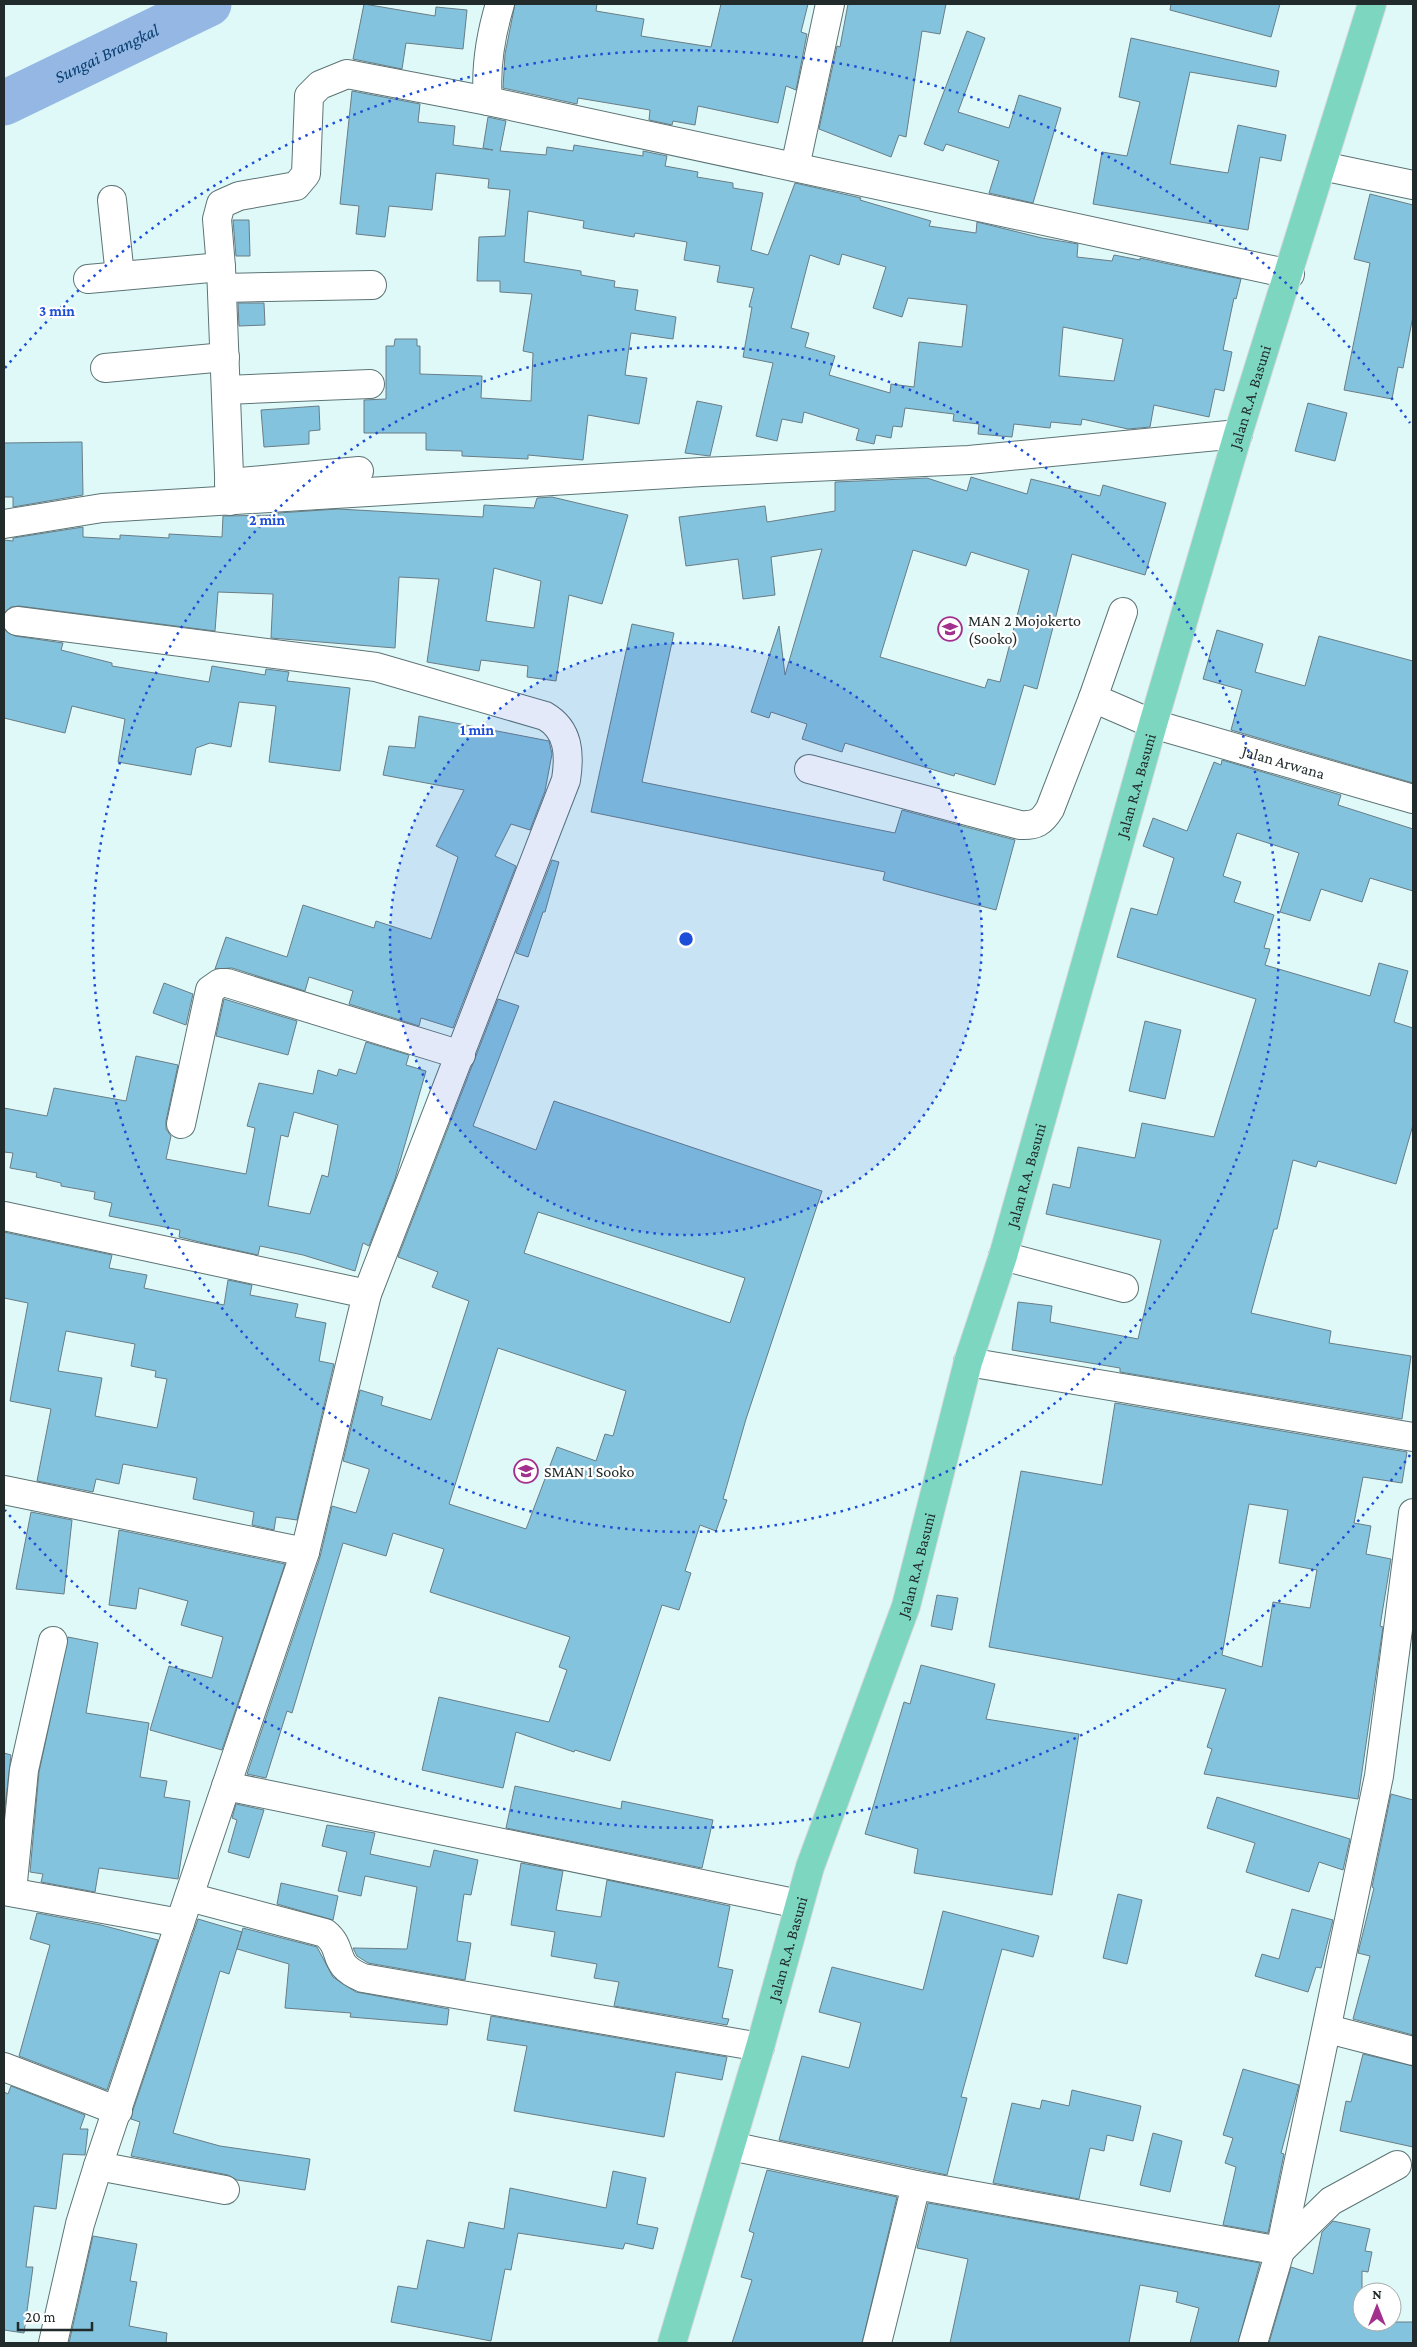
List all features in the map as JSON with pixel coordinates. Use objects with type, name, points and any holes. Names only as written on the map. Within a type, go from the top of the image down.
[{"type":"main road","name":"Jalan R.A. Basuni","points":[[672,2343],[760,2047],[810,1868],[906,1606],[968,1362],[1002,1256],[1153,724],[1238,434],[1290,274],[1372,4]]},
{"type":"street","points":[[488,101],[486,76],[488,53],[500,4]]},
{"type":"street","points":[[795,168],[830,4]]},
{"type":"street","points":[[229,492],[222,277],[217,219],[221,204],[239,196],[296,186],[306,174],[309,96],[320,86],[347,74],[488,101],[1290,274]]},
{"type":"street","points":[[1322,166],[1413,185]]},
{"type":"street","points":[[112,200],[120,276]]},
{"type":"street","points":[[88,279],[120,276],[222,277],[372,285]]},
{"type":"street","points":[[104,368],[225,357]]},
{"type":"street","points":[[226,390],[370,384]]},
{"type":"street","points":[[229,492],[969,460],[1238,434]]},
{"type":"street","points":[[4,524],[102,508],[229,492],[359,471]]},
{"type":"street","points":[[809,768],[1020,826],[1032,826],[1043,821],[1050,809],[1123,612]]},
{"type":"street","points":[[17,622],[376,667],[545,716],[555,722],[564,734],[568,748],[566,780],[368,1294],[304,1552],[98,2166],[80,2224],[53,2343]]},
{"type":"street","name":"Jalan Arwana","points":[[1092,698],[1153,724],[1413,799]]},
{"type":"street","points":[[181,1124],[210,990],[220,983],[227,983],[461,1054]]},
{"type":"street","points":[[4,1216],[368,1294]]},
{"type":"street","points":[[1002,1256],[1124,1288]]},
{"type":"street","points":[[968,1362],[1413,1437]]},
{"type":"street","points":[[4,1490],[304,1552]]},
{"type":"street","points":[[1253,2343],[1280,2251],[1328,2029],[1379,1776],[1413,1513]]},
{"type":"street","points":[[53,1641],[24,1770],[8,1891],[180,1923]]},
{"type":"street","points":[[226,1786],[799,1904]]},
{"type":"street","points":[[189,1896],[325,1933],[332,1938],[341,1965],[350,1973],[363,1978],[760,2047]]},
{"type":"street","points":[[1328,2029],[1413,2051]]},
{"type":"street","points":[[4,2067],[118,2111]]},
{"type":"street","points":[[731,2146],[916,2185],[1280,2251]]},
{"type":"street","points":[[1280,2251],[1331,2201],[1397,2165]]},
{"type":"street","points":[[98,2166],[225,2190]]},
{"type":"street","points":[[877,2343],[916,2185]]},
{"type":"building","points":[[364,4],[435,16],[436,7],[467,10],[463,49],[406,43],[402,69],[353,59]]},
{"type":"building","points":[[515,4],[597,4],[596,11],[644,19],[641,36],[711,47],[721,4],[808,4],[801,32],[807,34],[796,90],[786,86],[778,123],[698,106],[695,125],[673,121],[672,125],[649,120],[650,110],[578,98],[577,104],[503,88],[505,54]]},
{"type":"building","points":[[848,4],[946,4],[940,34],[922,31],[906,137],[899,135],[891,157],[819,129],[837,46],[840,47]]},
{"type":"building","points":[[1171,4],[1280,4],[1271,37],[1170,10]]},
{"type":"building","points":[[967,31],[985,38],[958,112],[1009,128],[1019,95],[1061,108],[1033,203],[989,193],[999,161],[946,144],[943,151],[924,144]]},
{"type":"building","points":[[1131,38],[1279,71],[1276,87],[1190,72],[1170,164],[1228,173],[1238,125],[1286,135],[1281,161],[1260,157],[1248,230],[1093,204],[1102,152],[1127,156],[1140,102],[1119,97]]},
{"type":"building","points":[[352,91],[420,104],[418,122],[455,126],[453,145],[493,150],[483,148],[488,117],[506,121],[500,151],[546,155],[547,147],[573,151],[574,145],[643,156],[643,151],[667,156],[665,166],[698,172],[697,177],[733,183],[733,188],[763,193],[751,250],[768,255],[795,183],[861,198],[860,200],[931,221],[929,226],[976,233],[977,222],[1042,238],[1078,244],[1077,257],[1112,261],[1114,255],[1140,260],[1140,258],[1241,279],[1236,299],[1234,298],[1223,350],[1232,352],[1224,391],[1215,389],[1209,417],[1154,405],[1150,427],[1128,429],[1082,419],[1081,425],[1051,422],[1050,428],[1014,424],[1012,437],[978,434],[979,424],[953,421],[954,414],[905,408],[902,427],[893,426],[891,438],[876,435],[874,444],[856,440],[859,429],[804,412],[802,423],[782,419],[777,441],[756,436],[773,363],[743,357],[752,307],[749,307],[754,288],[717,282],[720,266],[684,260],[687,242],[635,233],[634,237],[583,228],[584,221],[528,211],[524,262],[581,271],[581,275],[615,281],[614,287],[638,290],[635,310],[676,317],[673,339],[631,333],[625,375],[647,378],[639,424],[588,415],[583,460],[528,455],[528,459],[462,456],[462,451],[426,450],[426,433],[364,433],[364,400],[386,399],[386,346],[394,346],[395,339],[417,339],[417,346],[420,346],[420,374],[482,376],[481,398],[531,401],[533,353],[523,351],[532,294],[500,292],[500,281],[477,281],[479,237],[505,236],[510,190],[488,188],[489,179],[436,173],[432,210],[389,206],[385,237],[356,234],[359,206],[340,204]],"holes":[[[842,254],[886,267],[873,308],[902,317],[908,298],[967,305],[962,347],[919,342],[914,387],[891,384],[890,393],[829,375],[835,356],[805,347],[809,333],[791,328],[810,255],[839,265]],[[1063,327],[1123,339],[1114,381],[1059,376]]]},
{"type":"building","points":[[1370,194],[1413,205],[1413,316],[1403,368],[1398,367],[1392,399],[1344,390],[1370,263],[1354,259]]},
{"type":"building","points":[[233,220],[249,220],[250,256],[236,256]]},
{"type":"building","points":[[238,303],[264,303],[265,325],[239,326]]},
{"type":"building","points":[[697,401],[722,406],[710,456],[685,453]]},
{"type":"building","points":[[1308,403],[1347,413],[1335,461],[1295,451]]},
{"type":"building","points":[[319,406],[320,430],[309,431],[309,444],[264,447],[261,410]]},
{"type":"building","points":[[82,442],[83,495],[13,507],[13,497],[4,497],[4,443]]},
{"type":"building","points":[[971,477],[1027,494],[1031,479],[1100,496],[1103,485],[1166,503],[1145,575],[1072,554],[1037,689],[1024,685],[995,785],[955,773],[954,776],[845,743],[842,752],[802,739],[807,724],[771,712],[769,718],[751,712],[779,626],[785,675],[822,549],[771,557],[775,595],[743,599],[738,559],[686,566],[679,517],[765,506],[767,522],[835,511],[835,482],[927,478],[967,491]],"holes":[[[913,550],[966,566],[971,552],[1029,570],[1000,682],[988,679],[985,688],[880,657]]]},
{"type":"building","points":[[552,497],[628,515],[602,604],[569,595],[556,681],[527,677],[528,666],[481,660],[479,671],[427,662],[439,579],[399,577],[395,648],[271,638],[273,594],[218,592],[215,631],[19,606],[11,607],[4,613],[4,540],[13,541],[13,538],[83,527],[83,537],[120,539],[120,535],[169,538],[169,534],[222,537],[223,516],[278,515],[278,513],[338,509],[483,517],[484,505],[534,508],[537,498]],"holes":[[[494,568],[541,581],[534,628],[486,621]]]},
{"type":"building","points":[[632,624],[674,633],[642,782],[895,833],[902,810],[1015,840],[996,910],[883,880],[885,872],[591,812]]},
{"type":"building","points":[[4,629],[15,636],[63,643],[61,650],[112,663],[112,666],[209,682],[212,666],[265,675],[266,669],[289,672],[287,681],[350,688],[340,771],[269,762],[276,706],[239,702],[231,747],[210,743],[196,748],[191,775],[118,762],[125,719],[72,706],[65,733],[4,718]]},
{"type":"building","points":[[1217,630],[1263,644],[1255,672],[1305,686],[1319,636],[1413,661],[1413,783],[1231,730],[1242,690],[1203,679]]},
{"type":"building","points":[[419,716],[549,741],[552,754],[545,791],[530,830],[511,824],[495,856],[516,866],[453,1028],[421,1018],[419,1026],[349,1004],[353,991],[309,977],[305,991],[232,968],[215,969],[226,937],[287,957],[303,905],[374,928],[376,921],[431,939],[458,857],[436,846],[464,790],[383,775],[389,746],[415,748]]},
{"type":"building","points":[[1222,760],[1341,795],[1338,805],[1413,829],[1413,891],[1370,878],[1362,902],[1321,889],[1310,921],[1280,912],[1299,853],[1237,833],[1223,876],[1241,882],[1234,902],[1274,915],[1264,948],[1270,949],[1265,965],[1370,996],[1379,963],[1408,971],[1394,1022],[1413,1028],[1413,1125],[1396,1184],[1318,1161],[1316,1167],[1293,1160],[1277,1229],[1274,1229],[1251,1313],[1331,1331],[1329,1343],[1411,1356],[1402,1419],[1120,1372],[1120,1368],[1012,1350],[1018,1302],[1052,1306],[1050,1322],[1138,1339],[1161,1240],[1046,1214],[1053,1184],[1070,1188],[1078,1147],[1135,1158],[1142,1123],[1214,1137],[1256,999],[1117,957],[1131,908],[1157,915],[1174,858],[1143,846],[1153,818],[1187,831],[1214,762],[1221,765]]},
{"type":"building","points":[[552,860],[559,862],[545,912],[543,912],[528,957],[516,953]]},
{"type":"building","points":[[164,983],[193,994],[186,1025],[153,1013]]},
{"type":"building","points":[[224,999],[297,1021],[288,1055],[216,1036]]},
{"type":"building","points":[[498,999],[519,1006],[473,1126],[536,1150],[554,1101],[822,1191],[746,1419],[723,1499],[727,1500],[716,1531],[700,1525],[685,1571],[691,1573],[679,1610],[662,1605],[610,1761],[575,1750],[574,1752],[516,1732],[503,1788],[422,1770],[439,1697],[549,1722],[567,1670],[559,1667],[570,1637],[430,1592],[444,1549],[393,1533],[386,1556],[343,1543],[292,1713],[287,1711],[266,1778],[247,1774],[320,1557],[332,1506],[356,1513],[369,1471],[369,1469],[343,1461],[360,1390],[383,1397],[381,1405],[431,1420],[469,1301],[432,1287],[438,1272],[398,1257]],"holes":[[[538,1212],[745,1278],[730,1323],[524,1253]],[[498,1348],[626,1391],[613,1436],[605,1434],[596,1461],[557,1447],[526,1529],[449,1504]]]},
{"type":"building","points":[[1145,1021],[1181,1030],[1165,1099],[1129,1091]]},
{"type":"building","points":[[366,1042],[409,1055],[406,1065],[426,1071],[395,1179],[369,1246],[363,1243],[355,1271],[303,1255],[260,1246],[258,1255],[208,1244],[179,1237],[180,1230],[109,1216],[112,1203],[94,1199],[95,1192],[61,1186],[61,1183],[36,1177],[37,1173],[10,1168],[13,1153],[4,1152],[4,1108],[47,1116],[54,1088],[126,1101],[136,1056],[178,1065],[166,1121],[166,1129],[171,1136],[166,1159],[246,1174],[255,1128],[247,1126],[259,1083],[313,1094],[318,1070],[337,1076],[339,1069],[356,1074]],"holes":[[[294,1112],[338,1125],[328,1177],[322,1175],[310,1214],[268,1206],[281,1135],[288,1137]]]},
{"type":"building","points":[[4,1232],[112,1255],[109,1268],[147,1275],[144,1288],[224,1305],[228,1280],[252,1285],[250,1295],[298,1304],[295,1317],[326,1323],[319,1361],[334,1364],[297,1520],[276,1517],[274,1530],[252,1525],[254,1512],[193,1499],[197,1478],[123,1464],[119,1484],[96,1479],[93,1492],[37,1481],[51,1409],[10,1401],[28,1303],[4,1298]],"holes":[[[66,1331],[135,1344],[131,1366],[156,1371],[155,1377],[167,1379],[157,1428],[95,1416],[102,1378],[58,1371]]]},
{"type":"building","points":[[1115,1403],[1407,1452],[1402,1483],[1363,1477],[1354,1523],[1371,1526],[1366,1554],[1391,1559],[1380,1626],[1383,1627],[1358,1799],[1204,1774],[1212,1749],[1207,1747],[1226,1689],[989,1647],[1021,1471],[1102,1485]],"holes":[[[1249,1504],[1288,1510],[1279,1563],[1317,1570],[1310,1608],[1273,1602],[1262,1667],[1222,1655]]]},
{"type":"building","points":[[31,1512],[72,1520],[64,1594],[16,1589]]},
{"type":"building","points":[[119,1530],[285,1564],[222,1750],[150,1730],[169,1666],[212,1678],[223,1637],[181,1625],[188,1601],[139,1588],[136,1609],[109,1605]]},
{"type":"building","points":[[937,1595],[958,1598],[952,1630],[931,1626]]},
{"type":"building","points":[[68,1637],[98,1643],[86,1713],[149,1723],[140,1777],[167,1781],[164,1797],[190,1801],[178,1879],[99,1868],[95,1892],[41,1882],[43,1874],[30,1872],[39,1772]]},
{"type":"building","points":[[921,1665],[995,1684],[986,1719],[1079,1734],[1052,1895],[914,1873],[918,1849],[865,1834],[904,1702],[910,1704]]},
{"type":"building","points":[[4,1753],[11,1755],[4,1816]]},
{"type":"building","points":[[515,1786],[621,1809],[622,1801],[713,1820],[702,1868],[506,1828]]},
{"type":"building","points":[[1391,1794],[1413,1800],[1413,2035],[1353,2019],[1370,1956],[1358,1953],[1374,1888],[1372,1887]]},
{"type":"building","points":[[1217,1797],[1350,1839],[1343,1870],[1319,1862],[1309,1892],[1246,1872],[1255,1843],[1207,1828]]},
{"type":"building","points":[[236,1804],[264,1810],[249,1858],[228,1852],[237,1820],[232,1818]]},
{"type":"building","points":[[327,1825],[375,1833],[370,1854],[430,1867],[434,1850],[478,1860],[471,1895],[464,1894],[457,1941],[471,1943],[465,1980],[368,1963],[357,1956],[353,1948],[407,1949],[417,1887],[365,1876],[361,1896],[338,1891],[347,1852],[322,1846]]},
{"type":"building","points":[[521,1863],[563,1871],[556,1910],[601,1917],[607,1880],[730,1906],[718,1967],[733,1970],[722,2018],[729,2019],[727,2025],[614,2006],[619,1982],[594,1978],[597,1964],[551,1956],[555,1932],[511,1925]]},
{"type":"building","points":[[281,1883],[338,1896],[333,1920],[277,1904]]},
{"type":"building","points":[[1118,1894],[1142,1900],[1127,1964],[1103,1958]]},
{"type":"building","points":[[1292,1909],[1333,1920],[1321,1968],[1316,1967],[1308,1992],[1255,1976],[1262,1954],[1279,1959]]},
{"type":"building","points":[[943,1911],[1039,1936],[1033,1957],[1002,1949],[961,2097],[967,2098],[947,2175],[779,2140],[802,2056],[849,2068],[861,2023],[819,2012],[832,1967],[923,1990]]},
{"type":"building","points":[[37,1913],[101,1925],[158,1940],[107,2090],[19,2056],[50,1945],[30,1939]]},
{"type":"building","points":[[198,1919],[242,1932],[229,1974],[220,1971],[173,2133],[220,2146],[310,2159],[305,2190],[237,2180],[228,2175],[131,2156],[140,2122],[131,2119],[133,2110]]},
{"type":"building","points":[[243,1928],[317,1947],[333,1977],[356,1992],[449,2009],[447,2025],[350,2017],[351,2013],[285,2008],[289,1964],[237,1949]]},
{"type":"building","points":[[491,2016],[727,2057],[722,2080],[676,2072],[664,2137],[514,2111],[527,2046],[487,2040]]},
{"type":"building","points":[[1363,2054],[1413,2066],[1413,2147],[1340,2131],[1346,2101],[1351,2102]]},
{"type":"building","points":[[1243,2069],[1299,2085],[1281,2153],[1284,2154],[1268,2233],[1223,2225],[1236,2167],[1225,2163],[1233,2138],[1223,2135]]},
{"type":"building","points":[[11,2086],[85,2115],[80,2129],[88,2129],[85,2155],[63,2154],[56,2209],[34,2206],[26,2267],[33,2267],[24,2333],[4,2330],[4,2092],[8,2094]]},
{"type":"building","points":[[1072,2090],[1141,2106],[1133,2141],[1107,2135],[1104,2151],[1090,2148],[1079,2199],[993,2183],[1012,2103],[1040,2109],[1042,2100],[1069,2106]]},
{"type":"building","points":[[1153,2133],[1182,2141],[1170,2192],[1140,2185]]},
{"type":"building","points":[[767,2170],[897,2197],[862,2343],[732,2343],[752,2280],[741,2277],[754,2233],[749,2231]]},
{"type":"building","points":[[613,2171],[646,2178],[637,2224],[658,2228],[653,2249],[625,2243],[623,2249],[518,2233],[511,2270],[505,2269],[491,2341],[391,2322],[398,2286],[417,2289],[427,2240],[464,2248],[469,2222],[504,2229],[510,2188],[606,2208]]},
{"type":"building","points":[[928,2203],[1260,2263],[1238,2343],[1190,2343],[1199,2308],[1176,2302],[1178,2292],[1140,2285],[1129,2343],[950,2343],[968,2259],[917,2248]]},
{"type":"building","points":[[1333,2221],[1370,2229],[1365,2251],[1372,2252],[1368,2272],[1362,2271],[1362,2282],[1352,2282],[1352,2332],[1402,2332],[1402,2322],[1413,2322],[1413,2343],[1269,2343],[1291,2267],[1313,2274],[1322,2232]]},
{"type":"building","points":[[93,2236],[137,2244],[130,2281],[137,2282],[129,2326],[167,2333],[166,2343],[69,2343]]},
{"type":"waterway","name":"Sungai Brangkal","points":[[4,103],[209,4]]},
{"type":"place","name":"MAN 2 Mojokerto (Sooko)","points":[[950,629]]},
{"type":"place","name":"SMAN 1 Sooko","points":[[526,1471]]}]
